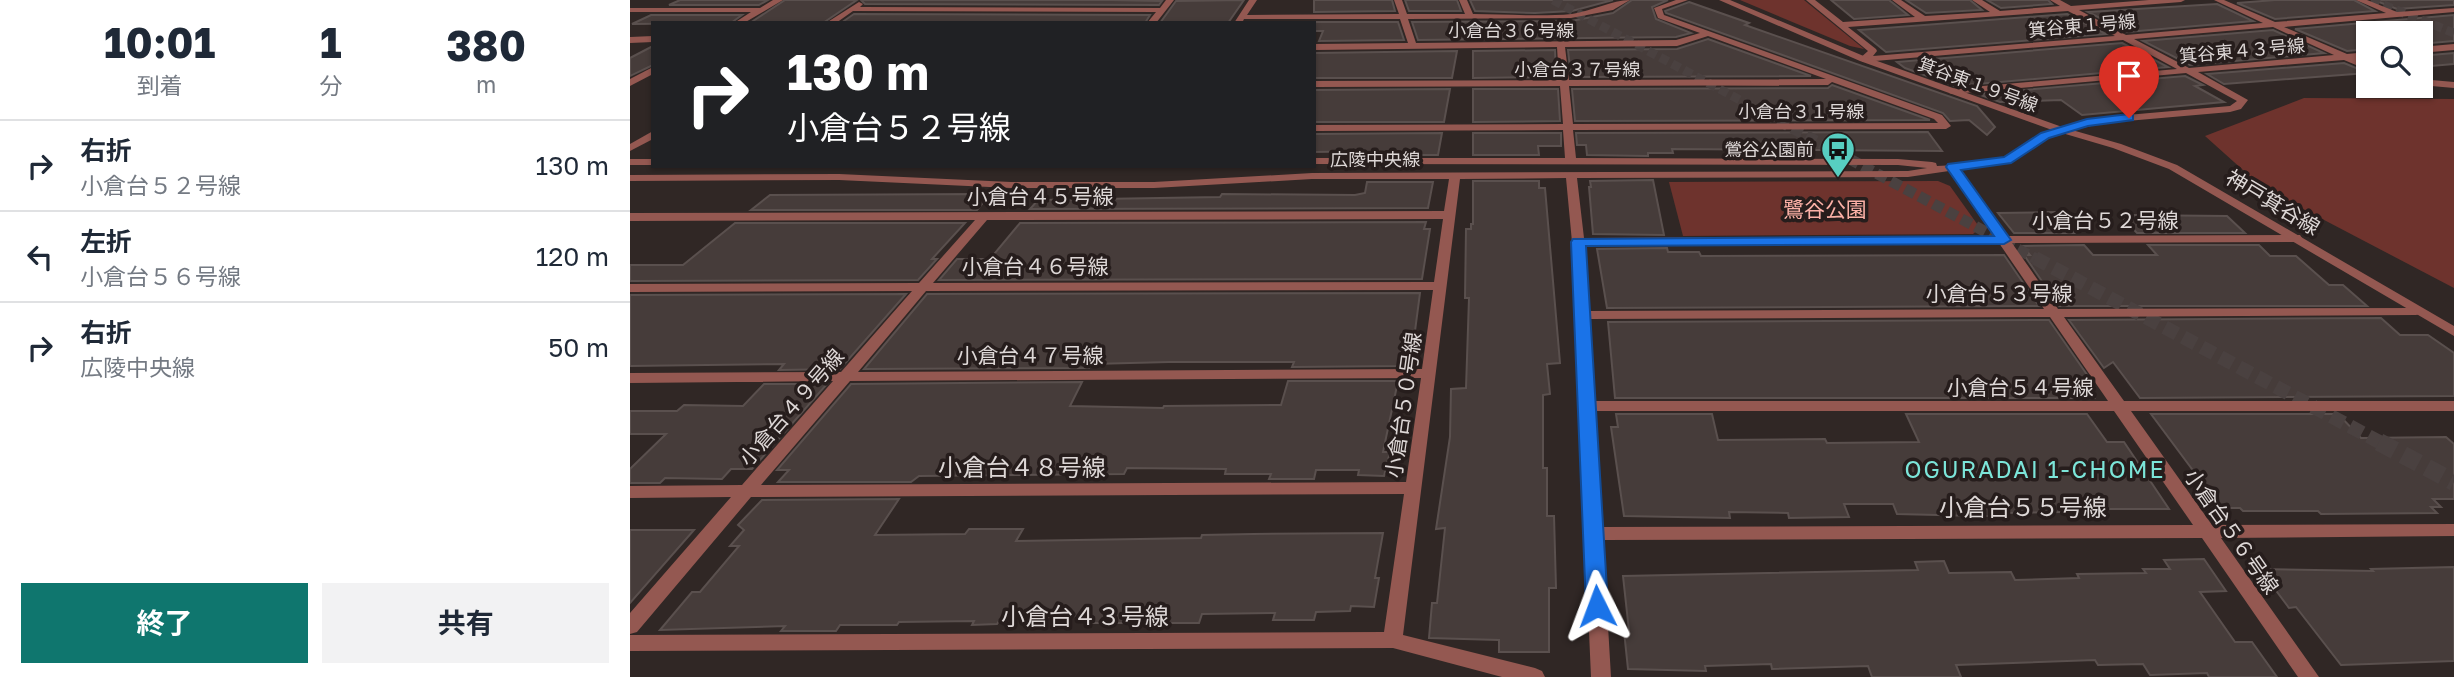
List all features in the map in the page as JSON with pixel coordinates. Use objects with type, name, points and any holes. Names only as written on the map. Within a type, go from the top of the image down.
[{"type":"street","points":[[742,21],[779,0]]},
{"type":"street","points":[[833,21],[866,0]]},
{"type":"street","points":[[1153,21],[1170,0]]},
{"type":"street","points":[[1240,20],[1253,0]]},
{"type":"street","points":[[1398,0],[1413,46]]},
{"type":"street","points":[[1462,0],[1470,16]]},
{"type":"street","points":[[1240,20],[1557,16],[1594,12],[1615,7],[1626,0]]},
{"type":"street","name":"小倉台３１号線","points":[[1316,128],[1946,126],[1938,117],[1661,16],[1658,8],[1684,0]]},
{"type":"street","name":"箕谷東１号線","points":[[1723,0],[1863,59],[2454,10]]},
{"type":"street","points":[[1810,0],[1873,51],[1863,59]]},
{"type":"street","points":[[1896,0],[1923,19]]},
{"type":"street","points":[[1976,0],[1998,13]]},
{"type":"street","name":"箕谷東１９号線","points":[[1863,59],[2061,130],[2104,120],[2231,109],[2238,107],[2243,100],[2054,0]]},
{"type":"street","points":[[1841,25],[2181,0]]},
{"type":"street","points":[[2218,0],[2356,62]]},
{"type":"street","points":[[2360,0],[2398,15]]},
{"type":"street","points":[[852,9],[1162,10]]},
{"type":"street","points":[[630,10],[761,10]]},
{"type":"street","name":"小倉台３６号線","points":[[1316,47],[1677,43],[1706,34]]},
{"type":"street","points":[[630,40],[651,39]]},
{"type":"street","points":[[1561,45],[1578,242],[1601,677]]},
{"type":"street","points":[[2433,49],[2454,47]]},
{"type":"street","name":"箕谷東４３号線","points":[[1952,91],[2356,56]]},
{"type":"street","points":[[630,74],[650,72]]},
{"type":"street","points":[[630,83],[650,72]]},
{"type":"street","name":"小倉台３７号線","points":[[1316,84],[1840,82]]},
{"type":"street","points":[[2433,83],[2454,85]]},
{"type":"street","name":"広陵中央線","points":[[1316,161],[1908,174],[2007,161],[2037,140],[2061,130]]},
{"type":"street","name":"神戸箕谷線","points":[[2061,130],[2127,149],[2173,167],[2454,332]]},
{"type":"street","points":[[630,148],[651,135]]},
{"type":"street","points":[[630,162],[651,162]]},
{"type":"street","name":"小倉台５６号線","points":[[1952,167],[2309,677]]},
{"type":"street","name":"広陵中央線","points":[[630,178],[839,177],[1011,185],[1154,184],[1312,177],[1455,176],[1571,168]]},
{"type":"street","name":"小倉台５０号線","points":[[1393,640],[1455,176]]},
{"type":"street","name":"小倉台４９号線","points":[[630,626],[985,215]]},
{"type":"street","name":"小倉台４５号線","points":[[630,218],[1449,215]]},
{"type":"street","name":"小倉台５２号線","points":[[1578,242],[2296,238]]},
{"type":"street","name":"小倉台４６号線","points":[[630,288],[1440,286]]},
{"type":"street","name":"小倉台５３号線","points":[[1582,315],[2416,310]]},
{"type":"street","name":"小倉台４７号線","points":[[630,378],[1430,373]]},
{"type":"street","name":"小倉台５４号線","points":[[1587,406],[2454,407]]},
{"type":"street","name":"小倉台４８号線","points":[[630,492],[1413,488]]},
{"type":"street","name":"小倉台５５号線","points":[[1593,534],[2454,530]]},
{"type":"street","name":"小倉台４３号線","points":[[630,643],[1393,640],[1535,677]]},
{"type":"green space","points":[[1740,0],[1804,0],[1864,49],[1850,46]]},
{"type":"green space","points":[[2304,98],[2454,99],[2454,288],[2263,188],[2205,136]]},
{"type":"green space","name":"鷺谷公園","points":[[1938,181],[1950,186],[1980,228],[1973,234],[1683,236],[1669,182]]},
{"type":"building","points":[[680,0],[768,0],[759,5],[669,5]]},
{"type":"building","points":[[785,0],[857,0],[826,21],[753,21]]},
{"type":"building","points":[[861,0],[1162,1],[1159,5],[865,4]]},
{"type":"building","points":[[1244,0],[1229,21],[1161,21],[1176,1]]},
{"type":"building","points":[[1314,0],[1392,0],[1395,11],[1314,12]]},
{"type":"building","points":[[1405,0],[1457,0],[1461,11],[1409,11]]},
{"type":"building","points":[[1470,0],[1613,0],[1572,11],[1535,13],[1475,11]]},
{"type":"building","points":[[1632,0],[1668,0],[1652,7],[1656,19],[1691,33],[1676,37],[1418,40],[1412,22],[1571,21],[1613,13]]},
{"type":"building","points":[[1831,0],[1889,0],[1908,15],[1854,19]]},
{"type":"building","points":[[1906,0],[1970,0],[1982,10],[1926,13]]},
{"type":"building","points":[[1987,0],[2048,0],[2052,4],[2001,8]]},
{"type":"building","points":[[2354,0],[2375,11],[2275,19],[2237,3]]},
{"type":"building","points":[[2374,0],[2454,0],[2454,5],[2397,9]]},
{"type":"building","points":[[1689,2],[1749,23],[1745,25],[1977,106],[1995,127],[1987,135],[1969,120],[1950,121],[1943,113],[1665,11]]},
{"type":"building","points":[[2217,4],[2253,21],[2127,32],[2088,12]]},
{"type":"building","points":[[854,14],[1150,15],[1146,21],[844,21]]},
{"type":"building","points":[[2067,14],[2106,34],[1886,52],[1859,30]]},
{"type":"building","points":[[651,15],[742,15],[734,21],[651,21],[651,24],[632,24]]},
{"type":"building","points":[[2454,15],[2454,41],[2433,43],[2433,21],[2386,21]]},
{"type":"building","points":[[1316,22],[1398,22],[1404,40],[1319,41],[1323,31],[1316,31]]},
{"type":"building","points":[[2356,24],[2356,50],[2347,51],[2295,29]]},
{"type":"building","points":[[2273,30],[2324,53],[2190,65],[2143,41]]},
{"type":"building","points":[[1708,39],[1811,76],[1571,77],[1568,50],[1677,49]]},
{"type":"building","points":[[2122,43],[2168,67],[1955,86],[1905,68],[1897,62]]},
{"type":"building","points":[[651,47],[651,66],[630,76],[630,58]]},
{"type":"building","points":[[1555,50],[1556,77],[1473,78],[1473,51]]},
{"type":"building","points":[[1457,51],[1452,78],[1316,78],[1316,53]]},
{"type":"building","points":[[2454,53],[2454,64],[2433,66],[2433,55]]},
{"type":"building","points":[[2344,63],[2356,68],[2356,74],[2224,84],[2207,74]]},
{"type":"building","points":[[2185,76],[2203,85],[2195,86],[2224,102],[2082,115],[2061,100],[2000,102],[1978,94]]},
{"type":"building","points":[[1832,85],[1930,120],[1575,121],[1572,89],[1828,88]]},
{"type":"building","points":[[1450,89],[1444,122],[1316,122],[1316,90]]},
{"type":"building","points":[[1473,89],[1558,89],[1560,121],[1473,122]]},
{"type":"building","points":[[1928,132],[1942,151],[1672,149],[1673,153],[1648,153],[1648,156],[1587,155],[1586,145],[1577,145],[1576,133]]},
{"type":"building","points":[[1442,133],[1438,155],[1373,155],[1374,151],[1316,152],[1316,134]]},
{"type":"building","points":[[1473,133],[1561,133],[1561,146],[1538,146],[1539,155],[1473,155]]},
{"type":"building","points":[[1653,180],[1664,235],[1593,234],[1590,181]]},
{"type":"building","points":[[1473,181],[1539,181],[1539,188],[1545,188],[1560,363],[1547,364],[1550,394],[1543,395],[1543,468],[1547,468],[1547,516],[1554,516],[1556,588],[1549,588],[1549,652],[1499,652],[1499,640],[1429,638],[1432,603],[1437,603],[1445,528],[1436,529],[1450,437],[1451,389],[1466,388],[1469,298],[1465,298],[1466,229],[1471,229],[1473,224]]},
{"type":"building","points":[[1367,182],[1433,182],[1428,208],[1030,209],[1038,200],[1220,197],[1222,194],[1355,195],[1365,193]]},
{"type":"building","points":[[983,194],[979,198],[987,198],[977,210],[751,210],[770,195]]},
{"type":"building","points":[[2057,212],[2074,233],[2014,233],[1998,213]]},
{"type":"building","points":[[2124,215],[2227,216],[2245,233],[2137,233],[2122,217],[2126,217]]},
{"type":"building","points":[[1426,222],[1424,229],[1430,229],[1422,279],[939,280],[957,259],[990,259],[1020,223]]},
{"type":"building","points":[[735,223],[965,223],[932,259],[937,259],[918,280],[630,281],[630,265],[683,265]]},
{"type":"building","points":[[2084,245],[2093,255],[2157,255],[2148,245],[2259,245],[2270,256],[2296,256],[2329,285],[2343,285],[2367,306],[2059,306],[2024,255],[2030,255],[2023,246]]},
{"type":"building","points":[[1667,248],[1668,252],[1699,252],[1701,256],[2004,255],[2039,306],[1607,308],[1597,249]]},
{"type":"building","points":[[1420,293],[1407,365],[1401,366],[1292,367],[1294,362],[1169,362],[1092,364],[1089,368],[864,369],[927,294]]},
{"type":"building","points":[[906,294],[840,369],[779,370],[784,364],[630,366],[630,295]]},
{"type":"building","points":[[2381,318],[2400,335],[2428,335],[2454,353],[2454,396],[2140,398],[2113,362],[2104,368],[2069,320]]},
{"type":"building","points":[[2049,320],[2090,379],[2084,383],[2094,398],[1615,398],[1608,322]]},
{"type":"building","points":[[1288,381],[1398,381],[1383,452],[1390,452],[1384,476],[1358,475],[1359,470],[1316,470],[1314,479],[1269,479],[1271,474],[1225,474],[1226,469],[1127,468],[1124,474],[919,476],[911,482],[778,482],[789,470],[777,470],[851,384],[1082,382],[1070,406],[1163,408],[1281,405]]},
{"type":"building","points":[[764,384],[827,384],[752,469],[731,469],[722,479],[665,478],[660,483],[630,483],[630,469],[666,434],[630,434],[630,411],[677,411],[684,405],[743,406]]},
{"type":"building","points":[[1616,414],[1712,414],[1718,440],[1825,439],[1827,443],[1919,442],[1906,414],[2087,414],[2107,442],[2124,442],[2169,509],[2062,509],[2063,512],[1978,516],[1897,514],[1893,504],[1844,504],[1849,517],[1789,518],[1788,513],[1729,512],[1730,518],[1624,516],[1611,427],[1618,427]]},
{"type":"building","points":[[2151,414],[2338,414],[2361,438],[2446,437],[2454,444],[2454,499],[2433,499],[2441,507],[2431,507],[2437,513],[2321,514],[2318,511],[2243,511],[2240,508],[2221,508]]},
{"type":"building","points":[[899,499],[875,535],[965,534],[969,529],[1023,529],[1016,541],[1383,533],[1375,578],[1379,578],[1374,607],[1351,606],[1350,611],[1316,612],[1314,620],[1273,620],[1275,613],[1202,614],[1199,623],[1090,623],[1093,616],[1001,618],[997,624],[972,625],[974,621],[840,625],[836,631],[781,631],[785,626],[660,630],[692,592],[700,592],[739,546],[730,546],[744,530],[738,525],[762,500]]},
{"type":"building","points":[[630,530],[694,530],[630,603]]},
{"type":"building","points":[[2204,559],[2226,591],[2200,592],[2235,642],[2252,642],[2277,677],[2209,677],[2207,673],[2150,675],[2143,664],[2098,665],[2095,660],[1956,665],[1961,677],[1872,677],[1868,666],[1772,669],[1771,664],[1705,666],[1706,671],[1628,669],[1624,631],[1629,631],[1623,576],[1918,570],[1915,562],[1944,561],[1949,573],[2011,572],[2015,580],[2079,578],[2077,574],[2146,573],[2143,569],[2170,569],[2164,560]]},
{"type":"building","points":[[2454,567],[2454,661],[2341,665],[2296,607],[2289,608],[2260,569],[2373,571],[2371,569]]},
{"type":"tunnel","points":[[1553,0],[1768,115]]},
{"type":"tunnel","points":[[2371,0],[2454,33]]},
{"type":"tunnel","points":[[1764,113],[2038,260]]},
{"type":"tunnel","points":[[2035,258],[2383,444]]},
{"type":"tunnel","points":[[2379,442],[2454,482]]},
{"type":"place","name":"鶯谷公園前","points":[[1838,179]]},
{"type":"district","name":"OGURADAI 1-CHOME","points":[[2035,469]]},
{"type":"route","points":[[1597,606],[1578,242],[2004,240],[1952,167],[2007,161],[2037,140],[2073,126],[2129,118]]}]
